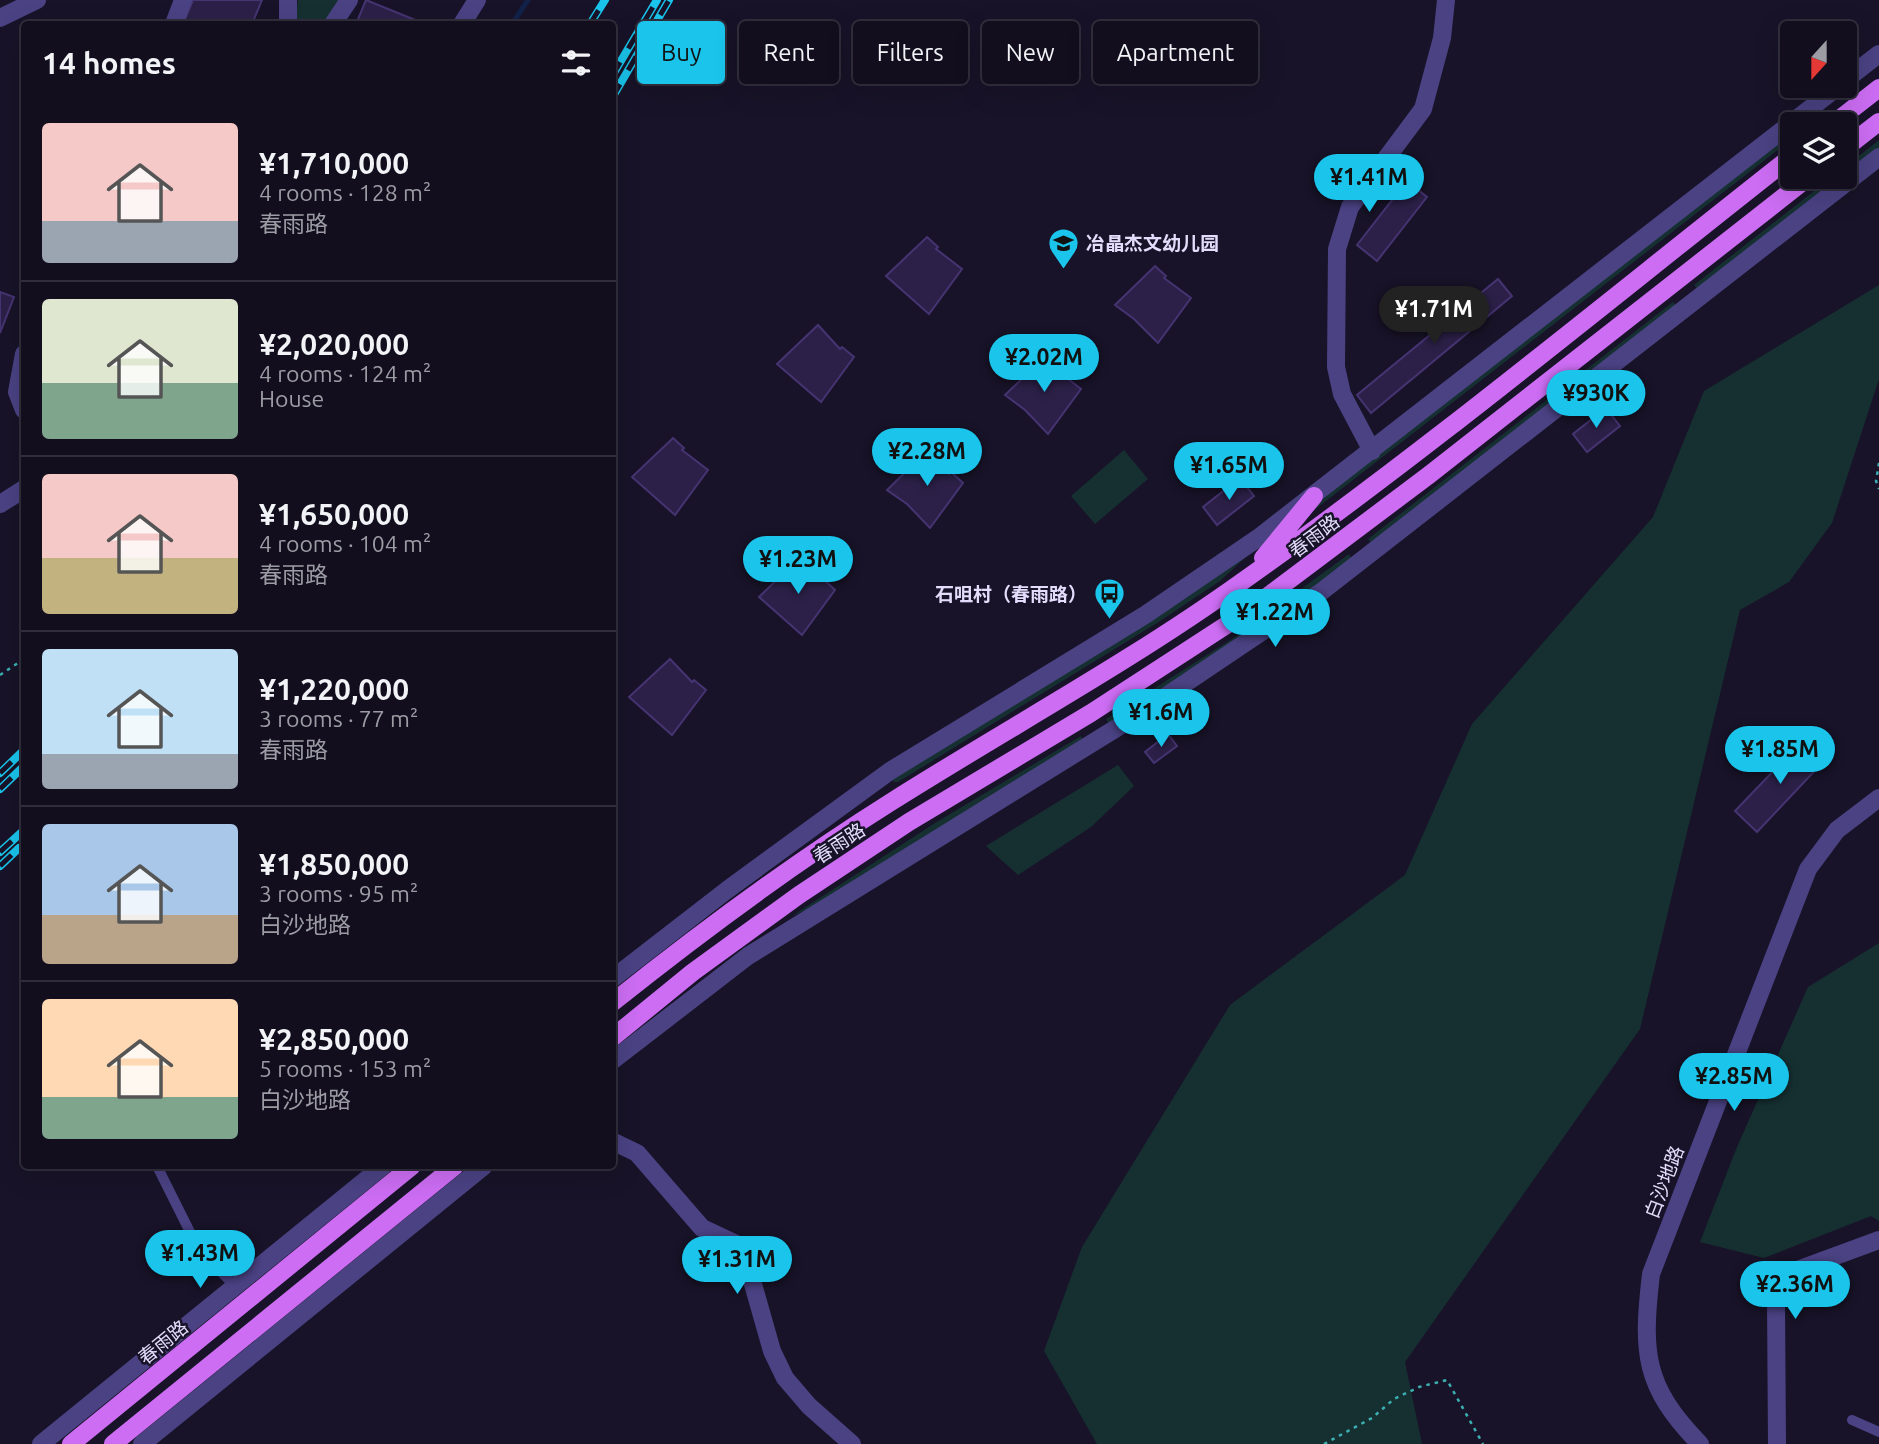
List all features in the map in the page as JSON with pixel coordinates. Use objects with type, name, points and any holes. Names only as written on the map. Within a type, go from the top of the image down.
[{"type":"main road","points":[[1848,112],[1879,88]]},
{"type":"main road","points":[[1857,139],[1879,122]]},
{"type":"main road","name":"春雨路","points":[[616,1000],[729,912],[837,836],[1161,637],[1244,581],[1422,447],[1780,165]]},
{"type":"main road","name":"春雨路","points":[[616,1035],[746,933],[854,858],[1248,611],[1429,475],[1794,189]]},
{"type":"main road","points":[[1244,581],[1314,496]]},
{"type":"main road","name":"春雨路","points":[[71,1444],[408,1169]]},
{"type":"main road","points":[[113,1444],[451,1169]]},
{"type":"main road","points":[[202,1337],[197,1345],[200,1355],[209,1360],[219,1358]]},
{"type":"main road","points":[[128,1397],[138,1395],[147,1400],[150,1410],[145,1418]]},
{"type":"street","points":[[0,18],[37,0]]},
{"type":"street","points":[[175,21],[183,0]]},
{"type":"street","points":[[288,0],[288,21]]},
{"type":"street","points":[[335,21],[349,0]]},
{"type":"street","points":[[463,21],[477,0]]},
{"type":"street","points":[[1372,451],[1346,403],[1336,367],[1337,248],[1350,206],[1423,109],[1442,38],[1446,0]]},
{"type":"street","points":[[1857,71],[1879,54]]},
{"type":"street","points":[[616,976],[881,777],[1145,615],[1314,496],[1824,98]]},
{"type":"street","points":[[616,1058],[748,956],[1144,711],[1302,606],[1879,157]]},
{"type":"street","points":[[21,370],[17,392],[21,402]]},
{"type":"street","points":[[0,504],[21,491]]},
{"type":"street","name":"白沙地路","points":[[1700,1444],[1668,1406],[1647,1362],[1645,1323],[1651,1274],[1808,869],[1837,830],[1879,798]]},
{"type":"street","points":[[616,1143],[637,1153],[702,1228],[736,1244],[749,1270],[772,1351],[785,1378],[809,1406],[852,1444]]},
{"type":"street","points":[[41,1444],[379,1169]]},
{"type":"street","points":[[142,1444],[480,1169]]},
{"type":"street","points":[[1777,1444],[1776,1303],[1780,1285],[1791,1272],[1879,1240]]},
{"type":"lane","points":[[158,1169],[199,1250],[235,1286]]},
{"type":"lane","points":[[1852,1420],[1879,1432]]},
{"type":"path","points":[[1879,464],[1879,489]]},
{"type":"path","points":[[0,675],[21,661]]},
{"type":"path","points":[[1324,1444],[1372,1418],[1394,1399],[1419,1387],[1447,1380],[1483,1444]]},
{"type":"green space","points":[[298,0],[343,0],[328,21],[295,21]]},
{"type":"green space","points":[[1780,137],[1780,148],[1313,511],[1334,487]]},
{"type":"green space","points":[[1879,140],[1879,152],[1857,169],[1857,157]]},
{"type":"green space","points":[[1817,189],[1832,189],[1700,292],[1694,285]]},
{"type":"green space","points":[[1879,285],[1879,379],[1832,523],[1789,582],[1740,610],[1640,1029],[1405,1362],[1422,1444],[1097,1444],[1044,1351],[1082,1247],[1230,1005],[1405,875],[1472,724],[1653,517],[1704,391]]},
{"type":"green space","points":[[1673,302],[1679,309],[1373,546],[1368,539]]},
{"type":"green space","points":[[1124,450],[1148,479],[1095,524],[1071,496]]},
{"type":"green space","points":[[1246,553],[1248,555],[1220,581],[1157,623],[898,782],[892,779]]},
{"type":"green space","points":[[1349,554],[1352,560],[1295,602],[1110,725],[1106,719],[1232,639]]},
{"type":"green space","points":[[1081,736],[1084,742],[824,902],[792,916],[935,823]]},
{"type":"green space","points":[[1118,765],[1134,786],[1091,827],[1018,875],[986,846]]},
{"type":"green space","points":[[1879,943],[1879,1221],[1871,1216],[1764,1258],[1700,1242],[1737,1147],[1808,987]]},
{"type":"building","points":[[193,0],[262,0],[253,21],[184,21]]},
{"type":"building","points":[[366,0],[418,21],[357,21]]},
{"type":"building","points":[[1407,181],[1427,197],[1377,261],[1357,245]]},
{"type":"building","points":[[927,237],[938,247],[936,249],[962,269],[929,314],[886,276]]},
{"type":"building","points":[[1155,266],[1166,276],[1164,278],[1191,298],[1158,343],[1115,305]]},
{"type":"building","points":[[1498,279],[1512,296],[1371,413],[1357,395]]},
{"type":"building","points":[[0,292],[14,297],[0,333]]},
{"type":"building","points":[[818,325],[840,349],[842,347],[854,357],[821,402],[777,364]]},
{"type":"building","points":[[1045,357],[1057,367],[1055,369],[1081,389],[1048,434],[1025,410],[1005,395]]},
{"type":"building","points":[[1606,408],[1620,426],[1587,452],[1573,434]]},
{"type":"building","points":[[673,438],[684,448],[682,450],[708,470],[675,515],[632,477]]},
{"type":"building","points":[[927,451],[949,474],[951,472],[963,483],[930,528],[907,504],[887,490]]},
{"type":"building","points":[[1240,478],[1254,496],[1217,525],[1203,507]]},
{"type":"building","points":[[799,558],[821,581],[823,579],[835,590],[802,635],[759,597]]},
{"type":"building","points":[[670,659],[692,682],[694,680],[706,690],[672,735],[629,697]]},
{"type":"building","points":[[1168,734],[1177,746],[1154,763],[1145,752]]},
{"type":"building","points":[[1803,740],[1824,761],[1757,832],[1735,811]]},
{"type":"waterway","points":[[514,21],[528,0]]},
{"type":"railway","points":[[592,21],[605,0]]},
{"type":"railway","points":[[616,69],[657,0]]},
{"type":"railway","points":[[616,91],[669,0]]},
{"type":"railway","points":[[0,773],[21,753]]},
{"type":"railway","points":[[0,789],[21,769]]},
{"type":"railway","points":[[0,852],[21,833]]},
{"type":"railway","points":[[0,866],[19,848]]},
{"type":"place","name":"冶晶杰文幼儿园","points":[[1063,270]]},
{"type":"place","name":"石咀村（春雨路）","points":[[1110,621]]}]
